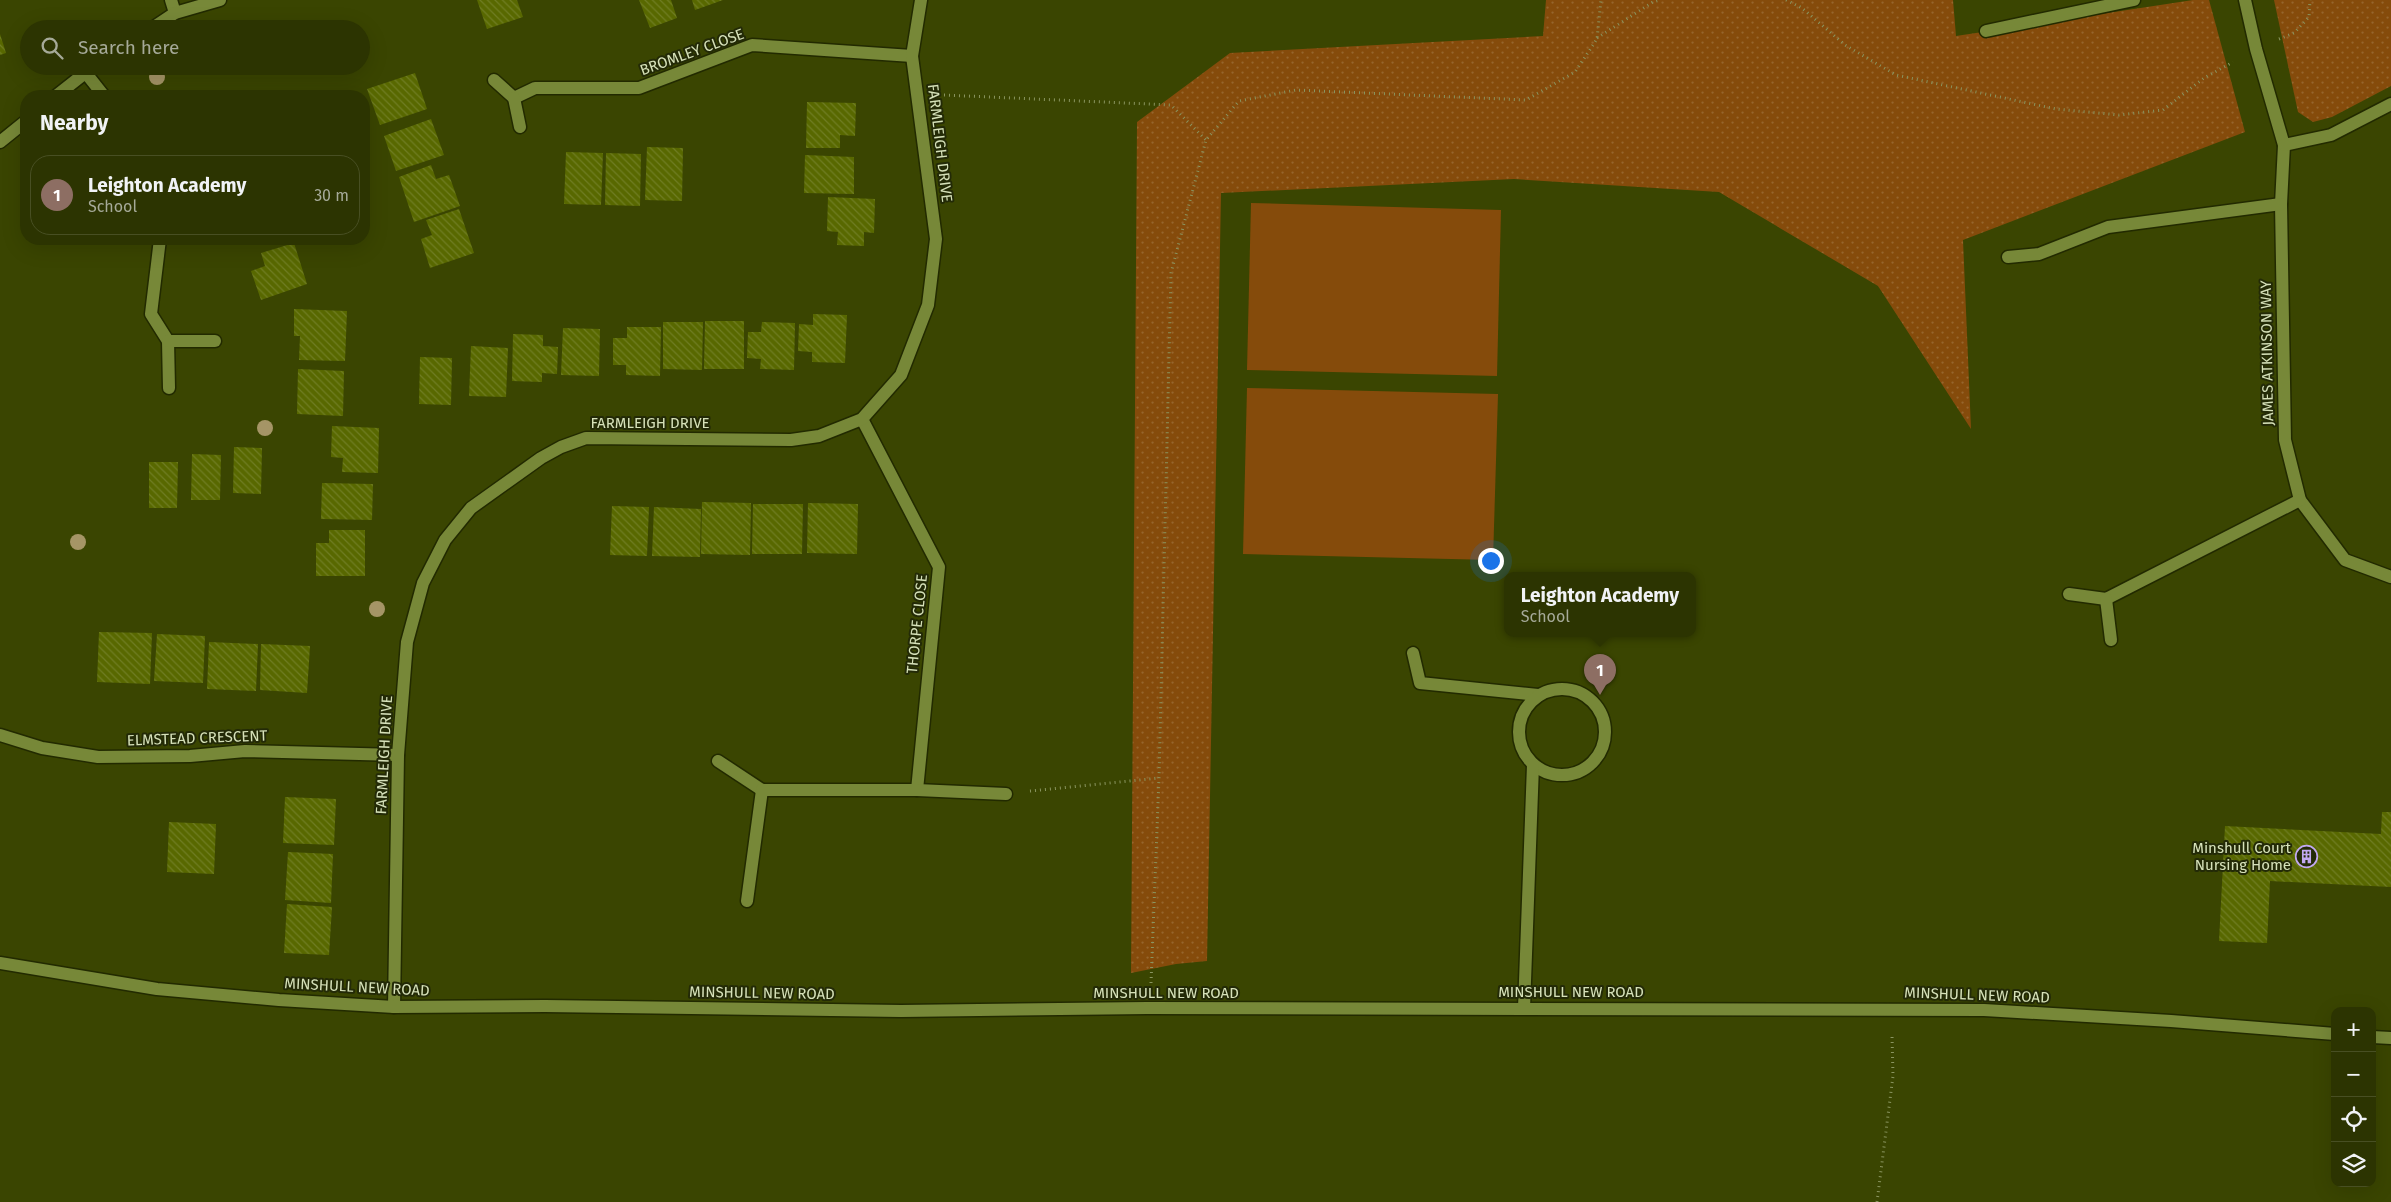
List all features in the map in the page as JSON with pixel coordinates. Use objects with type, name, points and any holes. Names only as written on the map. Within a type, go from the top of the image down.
[{"type":"street","points":[[171,0],[175,13]]},
{"type":"street","points":[[164,20],[175,13],[220,0]]},
{"type":"street","name":"FARMLEIGH DRIVE","points":[[394,1007],[398,755],[407,642],[423,583],[445,540],[471,508],[508,479],[554,451],[586,438],[800,440],[820,436],[862,418],[901,375],[928,305],[936,239],[912,56],[920,0]]},
{"type":"street","points":[[1986,31],[2134,0]]},
{"type":"street","name":"JAMES ATKINSON WAY","points":[[2245,0],[2256,49],[2284,145],[2281,204],[2285,440],[2300,500],[2346,560],[2391,577]]},
{"type":"street","name":"BROMLEY CLOSE","points":[[514,98],[535,88],[638,88],[752,45],[912,56]]},
{"type":"street","points":[[64,90],[82,75]]},
{"type":"street","points":[[93,75],[101,90]]},
{"type":"street","points":[[494,80],[514,98],[520,127]]},
{"type":"street","points":[[2284,145],[2331,135],[2391,104]]},
{"type":"street","points":[[0,142],[20,126]]},
{"type":"street","points":[[2008,257],[2039,254],[2108,227],[2281,204]]},
{"type":"street","points":[[159,245],[152,314],[168,341],[169,388]]},
{"type":"street","points":[[168,341],[215,341]]},
{"type":"street","name":"THORPE CLOSE","points":[[862,418],[939,567],[917,790]]},
{"type":"street","points":[[2069,594],[2106,599],[2300,500]]},
{"type":"street","points":[[2106,599],[2110,640]]},
{"type":"street","points":[[1413,654],[1420,684],[1538,695]]},
{"type":"street","points":[[1567,689],[1581,693],[1597,708],[1605,728],[1604,743],[1598,756],[1588,767],[1560,776],[1546,773],[1533,765],[1524,755],[1519,742],[1522,716],[1528,704],[1538,695],[1552,690],[1567,689]]},
{"type":"street","name":"ELMSTEAD CRESCENT","points":[[0,735],[42,748],[98,757],[190,756],[245,751],[398,755]]},
{"type":"street","points":[[718,761],[762,790],[917,790],[1006,794]]},
{"type":"street","points":[[1524,1008],[1533,765]]},
{"type":"street","points":[[747,901],[762,790]]},
{"type":"street","name":"MINSHULL NEW ROAD","points":[[0,963],[158,989],[279,1000],[394,1007],[545,1006],[901,1012],[1148,1008],[1994,1010],[2331,1034]]},
{"type":"street","points":[[2376,1037],[2391,1038]]},
{"type":"path","points":[[1597,39],[1601,0]]},
{"type":"path","points":[[1148,1008],[1152,975],[1171,274],[1206,140],[1239,102],[1296,90],[1526,100],[1575,72],[1597,39],[1653,2],[1660,0]]},
{"type":"path","points":[[1786,0],[1802,8],[1845,45],[1896,76],[2056,109],[2119,115],[2162,110],[2204,78],[2256,49],[2294,33],[2309,17],[2310,0]]},
{"type":"path","points":[[917,94],[1170,105],[1206,140]]},
{"type":"path","points":[[1006,794],[1158,778]]},
{"type":"path","points":[[1876,1202],[1893,1076],[1891,1009]]},
{"type":"shaded area","points":[[1546,0],[1953,0],[1956,36],[2193,0],[2209,0],[2245,132],[1963,240],[1971,429],[1878,286],[1719,192],[1514,179],[1221,193],[1207,961],[1176,964],[1131,973],[1137,122],[1230,53],[1543,36]]},
{"type":"shaded area","points":[[2274,0],[2391,0],[2391,86],[2332,117],[2313,122],[2298,112]]},
{"type":"shaded area","points":[[1251,203],[1501,210],[1497,376],[1247,370]]},
{"type":"shaded area","points":[[1247,388],[1498,394],[1493,560],[1243,554]]},
{"type":"building","points":[[477,0],[517,0],[523,17],[487,29]]},
{"type":"building","points":[[639,0],[671,0],[677,18],[650,28]]},
{"type":"building","points":[[692,0],[723,0],[695,10]]},
{"type":"building","points":[[0,34],[6,53],[0,55]]},
{"type":"building","points":[[415,73],[427,109],[380,125],[370,97],[370,90],[367,89]]},
{"type":"building","points":[[807,102],[856,103],[855,136],[840,135],[840,148],[806,148]]},
{"type":"building","points":[[431,119],[444,155],[396,171],[384,136]]},
{"type":"building","points":[[647,147],[683,148],[682,201],[645,200]]},
{"type":"building","points":[[566,152],[603,153],[601,205],[564,204]]},
{"type":"building","points":[[606,153],[641,154],[640,206],[605,205]]},
{"type":"building","points":[[805,155],[854,157],[854,194],[804,193]]},
{"type":"building","points":[[431,165],[436,179],[449,175],[460,206],[414,222],[399,177]]},
{"type":"building","points":[[828,197],[875,199],[874,233],[864,232],[864,246],[837,245],[838,232],[827,231]]},
{"type":"building","points":[[459,209],[474,253],[430,268],[421,239],[432,235],[426,220]]},
{"type":"building","points":[[287,245],[295,245],[307,284],[261,300],[251,271],[265,266],[261,253]]},
{"type":"building","points":[[294,309],[347,311],[345,361],[299,360],[300,336],[294,336]]},
{"type":"building","points":[[813,314],[847,315],[845,363],[812,362],[812,352],[798,351],[799,324],[813,325]]},
{"type":"building","points":[[705,321],[744,321],[744,369],[704,369]]},
{"type":"building","points":[[663,322],[703,322],[702,370],[663,369]]},
{"type":"building","points":[[762,322],[795,323],[794,370],[760,369],[761,359],[747,358],[748,332],[761,332]]},
{"type":"building","points":[[627,327],[661,327],[660,376],[626,375],[626,365],[613,365],[613,338],[627,338]]},
{"type":"building","points":[[563,328],[600,329],[599,376],[561,375]]},
{"type":"building","points":[[513,334],[543,335],[543,346],[558,347],[557,374],[542,373],[542,382],[512,381]]},
{"type":"building","points":[[471,346],[508,348],[506,397],[469,396]]},
{"type":"building","points":[[420,357],[452,358],[451,405],[419,404]]},
{"type":"building","points":[[298,369],[344,371],[343,416],[297,414]]},
{"type":"building","points":[[332,426],[379,428],[378,473],[342,472],[343,458],[331,457]]},
{"type":"building","points":[[234,447],[262,448],[261,494],[233,493]]},
{"type":"building","points":[[192,454],[221,455],[220,500],[191,500]]},
{"type":"building","points":[[149,462],[178,462],[177,508],[149,508]]},
{"type":"building","points":[[322,483],[373,484],[372,520],[321,519]]},
{"type":"building","points":[[702,502],[751,503],[750,555],[701,554]]},
{"type":"building","points":[[808,503],[858,504],[857,554],[807,553]]},
{"type":"building","points":[[753,504],[803,504],[802,554],[752,554]]},
{"type":"building","points":[[612,506],[649,507],[647,556],[610,555]]},
{"type":"building","points":[[654,507],[701,509],[700,557],[652,556]]},
{"type":"building","points":[[329,530],[365,530],[365,576],[316,576],[316,543],[329,543]]},
{"type":"building","points":[[99,632],[152,633],[150,684],[97,682]]},
{"type":"building","points":[[157,634],[205,636],[203,683],[154,681]]},
{"type":"building","points":[[209,642],[258,644],[256,691],[207,689]]},
{"type":"building","points":[[261,644],[310,646],[307,693],[260,690]]},
{"type":"building","points":[[285,797],[336,799],[334,845],[283,843]]},
{"type":"building","name":"Minshull Court Nursing Home","points":[[2382,812],[2391,812],[2391,887],[2270,881],[2267,943],[2219,941],[2225,826],[2381,834]]},
{"type":"building","points":[[169,822],[216,824],[214,874],[167,872]]},
{"type":"building","points":[[288,852],[333,854],[331,903],[285,900]]},
{"type":"building","points":[[287,904],[332,907],[329,955],[284,953]]},
{"type":"place","name":"Leighton Academy","points":[[1600,695]]},
{"type":"place","name":"Minshull Court Nursing Home","points":[[2307,857]]}]
